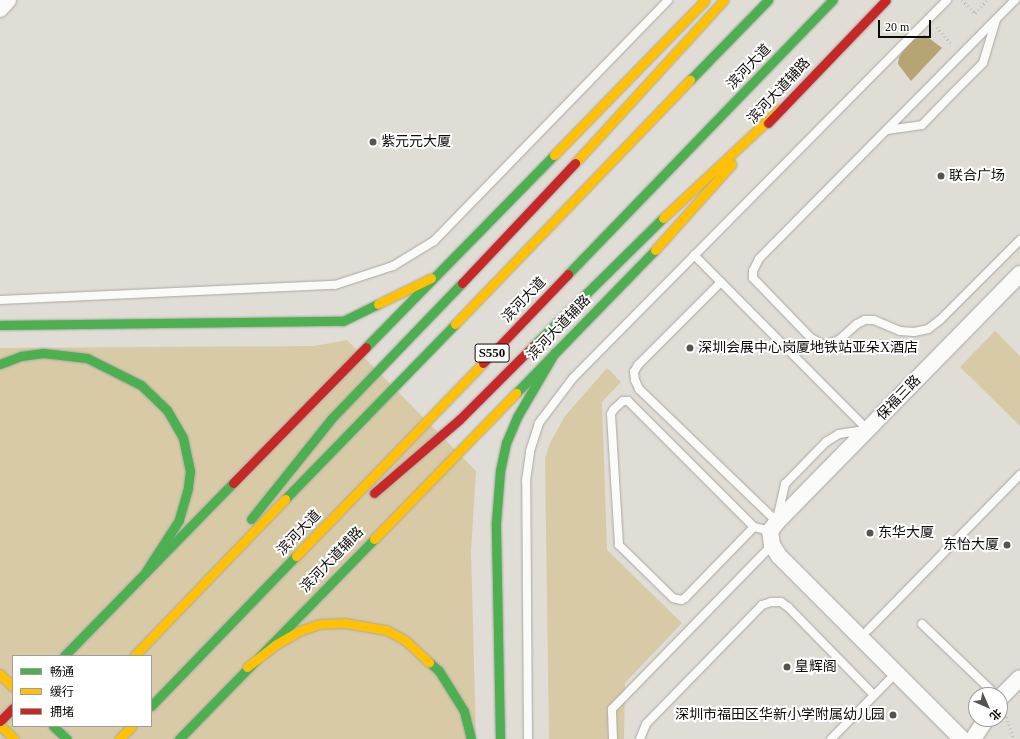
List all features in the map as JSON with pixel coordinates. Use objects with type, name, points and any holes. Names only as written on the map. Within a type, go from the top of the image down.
[{"type":"main road","points":[[65,655],[430,278],[705,0]]},
{"type":"main road","points":[[203,585],[270,493],[331,419],[532,210],[724,0]]},
{"type":"main road","points":[[135,655],[768,0]]},
{"type":"main road","name":"滨河大道","points":[[152,705],[833,0]]},
{"type":"main road","name":"滨河大道辅路","points":[[178,739],[660,245],[780,109],[886,0]]},
{"type":"main road","points":[[272,581],[459,420],[642,237],[780,109]]},
{"type":"main road","points":[[0,325],[343,321],[430,278]]},
{"type":"main road","points":[[500,739],[496,522],[500,471],[506,443],[517,418],[555,352]]},
{"type":"main road","points":[[0,364],[21,356],[43,353],[87,358],[135,381],[167,410],[183,438],[190,471],[188,488],[179,520],[146,571]]},
{"type":"main road","points":[[247,667],[281,642],[299,631],[319,624],[345,622],[386,630],[405,640],[439,670],[464,711],[471,739]]},
{"type":"main road","points":[[0,674],[12,686]]},
{"type":"main road","points":[[0,721],[12,709]]},
{"type":"main road","points":[[0,725],[14,739]]},
{"type":"main road","points":[[54,727],[67,739]]},
{"type":"main road","points":[[54,739],[66,727]]},
{"type":"main road","points":[[119,739],[131,727]]},
{"type":"street","points":[[0,8],[8,0]]},
{"type":"street","name":"保福三路","points":[[773,533],[868,430],[1020,274]]},
{"type":"street","points":[[773,533],[779,556],[962,739]]},
{"type":"street","points":[[1008,693],[1020,678]]},
{"type":"street","points":[[973,739],[981,727]]},
{"type":"lane","points":[[0,300],[335,285],[393,266],[434,241],[668,0]]},
{"type":"lane","points":[[528,739],[526,481],[539,423],[560,392],[946,0]]},
{"type":"lane","points":[[1015,0],[759,259],[753,270],[757,285],[811,338],[825,345],[832,344],[865,320],[874,320],[900,331],[914,332],[928,328],[940,320],[1020,240]]},
{"type":"lane","points":[[887,130],[922,125],[983,63],[996,19]]},
{"type":"lane","points":[[694,255],[868,430]]},
{"type":"lane","points":[[721,282],[638,365],[634,372],[635,380],[639,389],[773,533]]},
{"type":"lane","points":[[754,527],[685,598],[681,600],[673,598],[619,545],[611,414],[614,409],[623,401],[628,402],[754,527],[773,533]]},
{"type":"lane","points":[[613,739],[612,709],[773,533],[785,484],[826,442],[839,434],[868,430]]},
{"type":"lane","points":[[868,630],[1020,475]]},
{"type":"lane","points":[[640,739],[646,724],[762,605],[771,602],[781,602],[788,607],[874,695]]},
{"type":"lane","points":[[922,624],[988,687]]},
{"type":"lane","points":[[831,739],[896,673]]},
{"type":"path","points":[[962,0],[975,13],[987,0]]},
{"type":"path","points":[[928,18],[953,43],[950,50]]},
{"type":"path","points":[[1008,722],[1014,739]]},
{"type":"shaded area","points":[[925,35],[942,48],[911,81],[898,64],[899,57],[910,41]]},
{"type":"shaded area","points":[[995,331],[1020,356],[1020,426],[960,367]]},
{"type":"shaded area","points":[[347,340],[476,471],[471,551],[476,739],[0,739],[0,348],[314,346]]},
{"type":"shaded area","points":[[607,368],[621,382],[602,402],[607,550],[682,623],[625,683],[624,739],[549,739],[545,458],[550,443],[565,416]]},
{"type":"traffic: fast","points":[[690,80],[768,0]]},
{"type":"traffic: fast","points":[[568,274],[833,0]]},
{"type":"traffic: fast","points":[[366,347],[554,155]]},
{"type":"traffic: fast","points":[[533,346],[663,218]]},
{"type":"traffic: fast","points":[[516,393],[655,250]]},
{"type":"traffic: fast","points":[[251,519],[331,419],[462,283]]},
{"type":"traffic: fast","points":[[0,325],[343,321],[378,304]]},
{"type":"traffic: fast","points":[[285,499],[455,324]]},
{"type":"traffic: fast","points":[[500,739],[496,522],[500,471],[506,443],[517,417],[555,352]]},
{"type":"traffic: fast","points":[[0,364],[21,356],[43,353],[87,358],[141,385],[167,410],[183,438],[190,471],[188,488],[179,520],[146,571]]},
{"type":"traffic: fast","points":[[65,655],[233,483]]},
{"type":"traffic: fast","points":[[179,739],[374,539]]},
{"type":"traffic: fast","points":[[152,705],[296,556]]},
{"type":"traffic: fast","points":[[429,662],[439,671],[464,711],[471,739]]},
{"type":"traffic: fast","points":[[54,727],[67,739]]},
{"type":"traffic: slow","points":[[554,155],[705,0]]},
{"type":"traffic: slow","points":[[575,163],[724,0]]},
{"type":"traffic: slow","points":[[455,324],[690,80]]},
{"type":"traffic: slow","points":[[663,218],[780,109]]},
{"type":"traffic: slow","points":[[655,250],[732,164]]},
{"type":"traffic: slow","points":[[378,304],[431,278]]},
{"type":"traffic: slow","points":[[296,556],[483,363]]},
{"type":"traffic: slow","points":[[374,539],[516,393]]},
{"type":"traffic: slow","points":[[135,655],[285,499]]},
{"type":"traffic: slow","points":[[247,667],[275,645],[299,631],[319,624],[345,623],[386,630],[405,640],[429,662]]},
{"type":"traffic: slow","points":[[0,674],[12,686]]},
{"type":"traffic: slow","points":[[0,725],[14,739]]},
{"type":"traffic: slow","points":[[119,739],[131,727]]},
{"type":"traffic: jam","points":[[768,123],[886,0]]},
{"type":"traffic: jam","points":[[462,283],[575,163]]},
{"type":"traffic: jam","points":[[483,363],[568,274]]},
{"type":"traffic: jam","points":[[374,493],[459,420],[533,346]]},
{"type":"traffic: jam","points":[[233,483],[366,347]]},
{"type":"traffic: jam","points":[[0,721],[12,709]]},
{"type":"place","name":"紫元元大厦","points":[[373,142]]},
{"type":"place","name":"联合广场","points":[[941,176]]},
{"type":"place","name":"深圳会展中心岗厦地铁站亚朵X酒店","points":[[690,348]]},
{"type":"place","name":"东华大厦","points":[[870,533]]},
{"type":"place","name":"东怡大厦","points":[[1007,545]]},
{"type":"place","name":"皇辉阁","points":[[787,667]]},
{"type":"place","name":"深圳市福田区华新小学附属幼儿园","points":[[893,715]]}]
